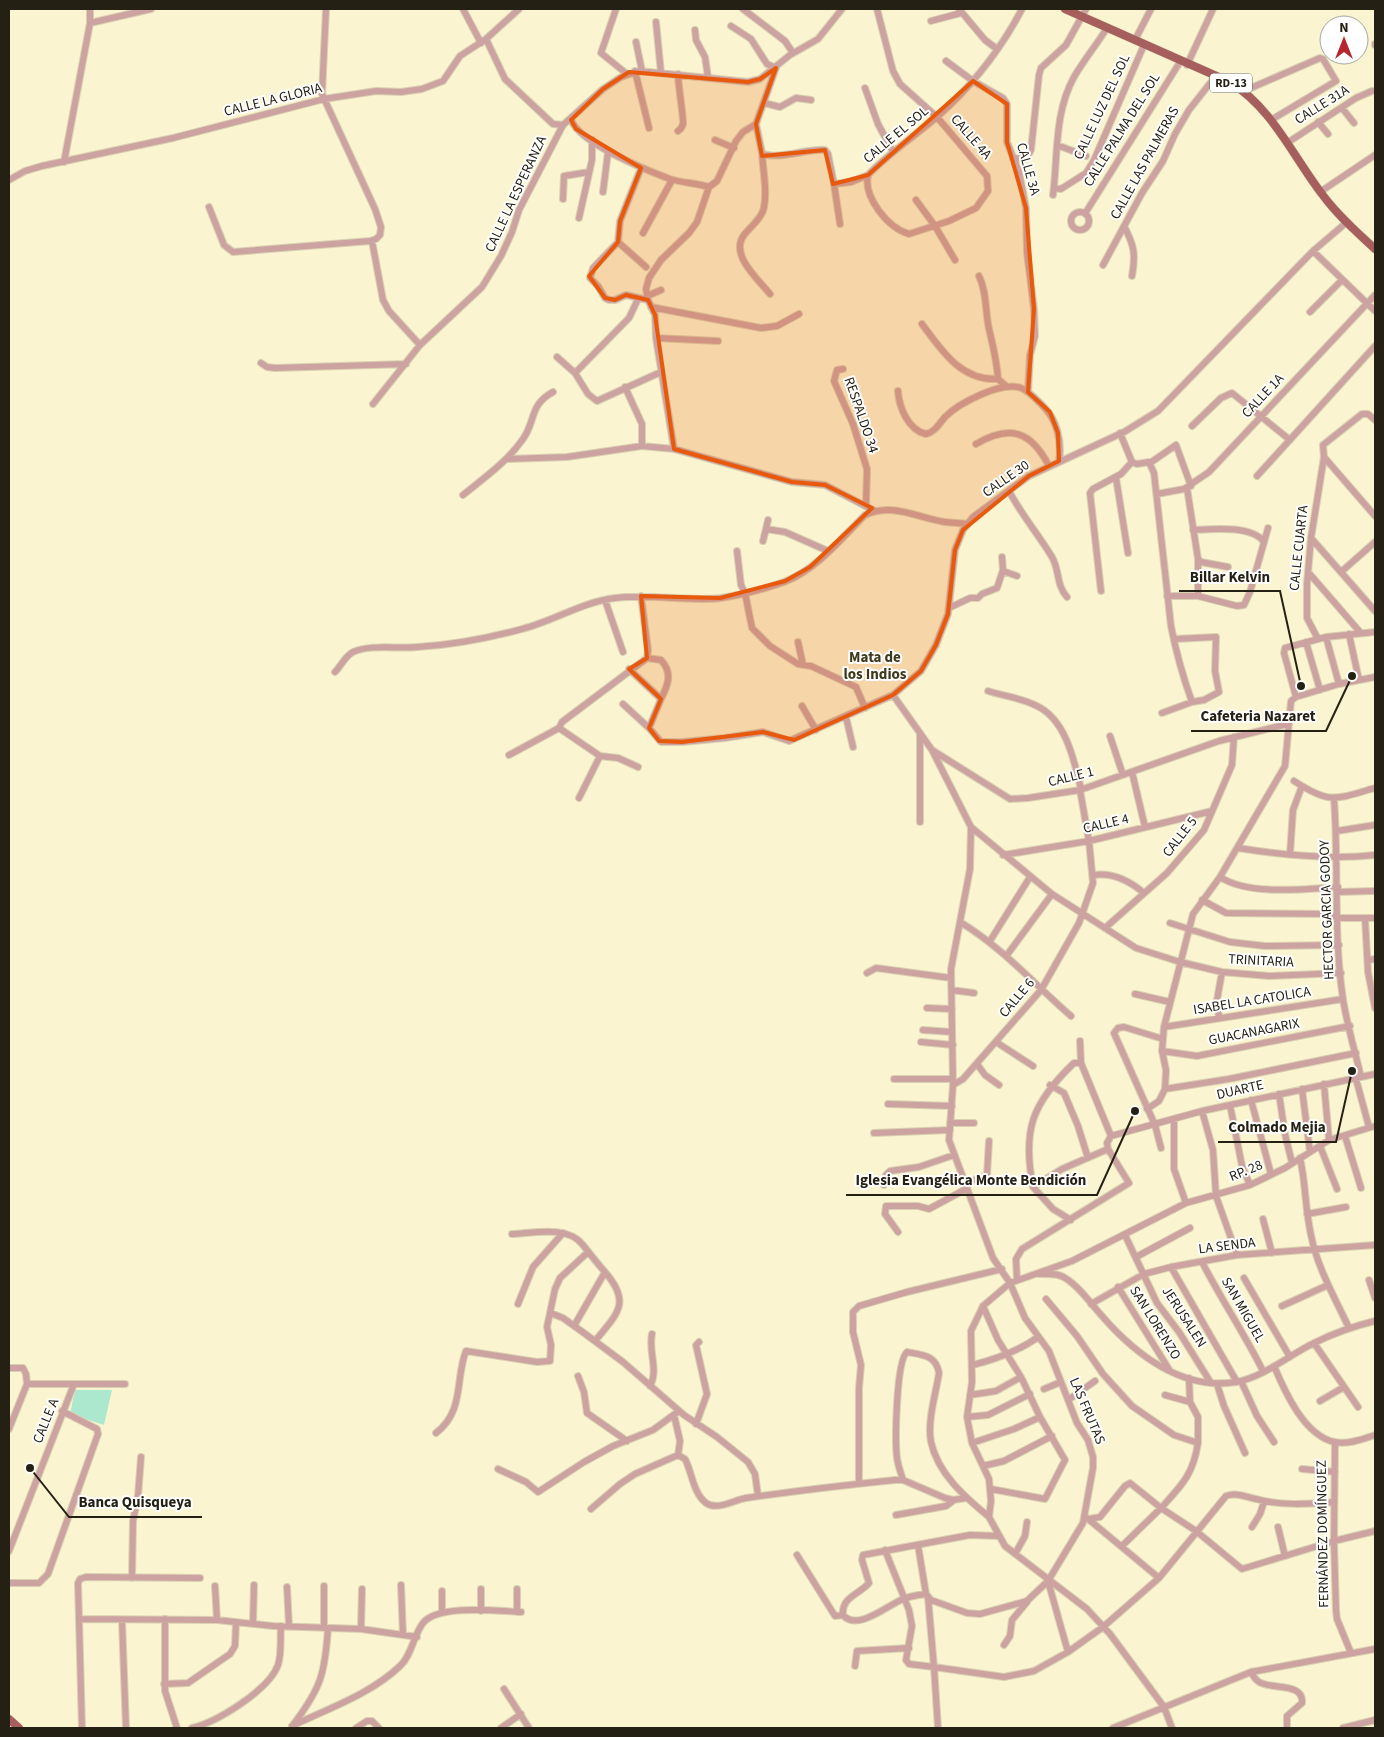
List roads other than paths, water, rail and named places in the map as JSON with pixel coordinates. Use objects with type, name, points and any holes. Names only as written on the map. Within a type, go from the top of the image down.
[{"type":"main road","name":"RD-13","points":[[1065,9],[1215,76],[1244,91],[1254,99],[1271,120],[1320,192],[1375,249]]},
{"type":"main road","points":[[9,1719],[19,1728]]},
{"type":"street","points":[[64,162],[90,23],[90,9]]},
{"type":"street","points":[[90,23],[130,11],[151,9]]},
{"type":"street","points":[[209,207],[224,245],[233,252],[372,241],[380,235],[381,227],[376,209],[322,94],[326,9]]},
{"type":"street","points":[[463,9],[505,78],[553,124],[563,125]]},
{"type":"street","name":"CALLE LA GLORIA","points":[[9,180],[25,171],[183,136],[324,100],[376,91],[401,92],[422,89],[443,81],[460,56],[484,41],[498,26],[519,9]]},
{"type":"street","points":[[616,9],[601,53],[627,74]]},
{"type":"street","points":[[743,9],[785,41],[793,52]]},
{"type":"street","name":"CALLE LA ESPERANZA","points":[[373,404],[420,345],[482,287],[512,232],[519,210],[563,125],[571,120],[603,89],[627,74],[639,71],[748,82],[760,79],[776,68],[793,52],[818,39],[842,9]]},
{"type":"street","name":"CALLE 4A","points":[[876,9],[893,71],[910,95],[937,117],[987,176],[988,191],[976,208],[935,226]]},
{"type":"street","name":"CALLE EL SOL","points":[[834,184],[851,182],[868,175],[893,152],[937,117],[973,81],[997,49],[1022,9]]},
{"type":"street","points":[[1013,158],[1023,159],[1028,157],[1033,136],[1041,68],[1066,44],[1086,9]]},
{"type":"street","points":[[1135,40],[1151,9]]},
{"type":"street","name":"CALLE PALMA DEL SOL","points":[[1086,212],[1184,63],[1213,9]]},
{"type":"street","points":[[931,21],[960,11],[985,40],[997,49]]},
{"type":"street","points":[[656,22],[661,73]]},
{"type":"street","points":[[731,26],[741,35],[751,39],[767,64],[776,68],[756,124],[762,153],[763,209],[759,219],[743,236],[739,246],[745,263],[770,294]]},
{"type":"street","points":[[1086,156],[1057,145],[1060,122],[1074,78],[1108,28]]},
{"type":"street","points":[[695,30],[696,40],[705,57],[708,78]]},
{"type":"street","points":[[636,42],[649,128]]},
{"type":"street","name":"CALLE LUZ DEL SOL","points":[[1057,145],[1054,192],[1086,173],[1094,160],[1144,45]]},
{"type":"street","points":[[1244,91],[1320,58],[1323,59],[1336,81],[1271,120]]},
{"type":"street","name":"CALLE 3A","points":[[946,61],[973,81],[1003,98],[1007,104],[1007,142],[1021,180],[1027,227],[1035,336],[1030,355],[1028,392]]},
{"type":"street","points":[[678,74],[678,91],[683,120],[682,127],[678,131]]},
{"type":"street","name":"CALLE LAS PALMERAS","points":[[1103,265],[1142,192],[1163,161],[1189,110],[1215,76]]},
{"type":"street","points":[[865,88],[878,124],[893,152]]},
{"type":"street","name":"CALLE 31A","points":[[1287,143],[1318,122],[1372,91]]},
{"type":"street","points":[[764,103],[780,107],[796,98],[811,100]]},
{"type":"street","points":[[1342,108],[1354,123]]},
{"type":"street","points":[[571,120],[576,129],[608,152],[672,180],[709,187]]},
{"type":"street","points":[[1318,122],[1328,134]]},
{"type":"street","points":[[674,449],[654,315],[647,298],[647,284],[657,265],[689,233],[697,222],[709,187],[717,181],[743,132],[756,124]]},
{"type":"street","points":[[579,218],[589,172],[592,140]]},
{"type":"street","points":[[715,140],[734,148]]},
{"type":"street","points":[[762,153],[766,155],[782,155],[825,150],[828,154],[840,224]]},
{"type":"street","points":[[603,192],[608,152]]},
{"type":"street","points":[[1320,192],[1375,155]]},
{"type":"street","points":[[641,168],[620,221],[618,242],[593,268],[589,276],[605,298],[615,300],[626,296],[638,299],[647,298],[661,290]]},
{"type":"street","points":[[563,199],[564,176],[589,172]]},
{"type":"street","points":[[868,175],[867,185],[871,194],[892,227],[909,234],[935,226]]},
{"type":"street","points":[[643,233],[672,180]]},
{"type":"street","points":[[916,200],[935,226],[955,260]]},
{"type":"street","name":"CALLE 30","points":[[649,728],[661,742],[725,738],[763,732],[789,741],[893,695],[921,671],[930,658],[949,608],[955,550],[963,530],[968,524],[1029,476],[1146,420],[1170,399],[1313,251],[1347,222]]},
{"type":"street","points":[[1124,226],[1135,254],[1132,276]]},
{"type":"street","points":[[372,241],[383,300],[389,312],[420,345]]},
{"type":"street","points":[[618,242],[646,267]]},
{"type":"street","points":[[1313,251],[1375,311]]},
{"type":"street","points":[[979,276],[985,287],[985,306],[996,354],[998,378],[1006,386]]},
{"type":"street","points":[[1310,312],[1342,280]]},
{"type":"street","name":"CALLE 1A","points":[[1156,494],[1189,487],[1209,472],[1375,295]]},
{"type":"street","points":[[575,373],[624,323],[638,299]]},
{"type":"street","points":[[651,307],[761,328],[777,326],[799,314]]},
{"type":"street","points":[[922,324],[950,362],[960,369],[987,379],[998,378]]},
{"type":"street","points":[[656,338],[718,341]]},
{"type":"street","points":[[1257,476],[1375,346]]},
{"type":"street","points":[[557,357],[575,373],[594,400],[602,399],[661,372]]},
{"type":"street","points":[[261,363],[267,368],[406,364]]},
{"type":"street","name":"RESPALDO 34","points":[[843,368],[838,370],[834,381],[853,424],[867,469],[866,505]]},
{"type":"street","points":[[898,391],[904,413],[913,426],[926,434],[937,428],[946,417],[961,405],[1006,386],[1021,388],[1050,412],[1058,433],[1061,449],[1059,461]]},
{"type":"street","points":[[625,387],[642,424],[642,446]]},
{"type":"street","points":[[463,496],[507,459],[524,438],[534,410],[542,398],[553,392]]},
{"type":"street","points":[[1192,426],[1227,394],[1236,395],[1290,440]]},
{"type":"street","name":"CALLE CUARTA","points":[[1318,639],[1307,618],[1308,572],[1311,538],[1324,457],[1323,445],[1362,414],[1374,418]]},
{"type":"street","points":[[1120,433],[1132,462],[1137,464],[1150,463],[1176,445],[1189,487],[1198,559],[1198,596]]},
{"type":"street","points":[[976,444],[994,435],[1019,434],[1029,438],[1038,447],[1049,466]]},
{"type":"street","points":[[507,459],[567,457],[642,446],[674,449],[792,482],[825,485],[876,510],[900,511],[945,522],[968,524]]},
{"type":"street","points":[[1324,457],[1375,516]]},
{"type":"street","points":[[1101,591],[1090,493],[1092,489],[1116,478],[1132,462]]},
{"type":"street","points":[[1150,463],[1154,473],[1167,596],[1174,640],[1192,702]]},
{"type":"street","points":[[1116,478],[1128,553]]},
{"type":"street","points":[[1009,491],[1020,512],[1052,558],[1058,584],[1067,597]]},
{"type":"street","points":[[335,672],[345,658],[361,650],[466,642],[522,630],[557,618],[581,606],[605,600],[641,596],[720,598],[745,593],[797,576],[828,551],[866,515],[876,510]]},
{"type":"street","points":[[763,541],[768,520]]},
{"type":"street","points":[[1167,596],[1198,596],[1237,606],[1244,604],[1250,592],[1268,528]]},
{"type":"street","points":[[766,529],[785,532],[828,551]]},
{"type":"street","points":[[1194,530],[1247,532],[1256,535],[1264,542]]},
{"type":"street","points":[[1311,538],[1375,611]]},
{"type":"street","points":[[1341,572],[1375,542]]},
{"type":"street","points":[[738,551],[741,585],[745,593],[752,628],[770,646],[802,665],[820,670],[856,687],[865,708]]},
{"type":"street","points":[[949,608],[970,598],[978,598],[982,594],[996,588],[1002,571],[1002,558]]},
{"type":"street","points":[[1198,559],[1201,562],[1228,566]]},
{"type":"street","points":[[1002,571],[1017,576]]},
{"type":"street","points":[[1308,572],[1360,632]]},
{"type":"street","points":[[509,755],[559,728],[562,722],[646,658],[648,650],[641,596]]},
{"type":"street","points":[[605,600],[623,652]]},
{"type":"street","points":[[1147,1109],[1159,1101],[1165,1089],[1166,1070],[1162,1051],[1164,1027],[1193,914],[1220,877],[1285,766],[1288,724],[1294,698],[1284,653],[1289,646],[1326,637],[1360,632],[1375,632]]},
{"type":"street","points":[[1349,634],[1359,680]]},
{"type":"street","points":[[1326,637],[1339,684]]},
{"type":"street","points":[[1162,712],[1204,700],[1220,691],[1215,671],[1216,638],[1174,640]]},
{"type":"street","points":[[798,642],[802,665]]},
{"type":"street","points":[[1306,642],[1320,690]]},
{"type":"street","points":[[623,704],[649,728],[668,680],[669,672],[661,660],[646,658]]},
{"type":"street","points":[[629,670],[661,699]]},
{"type":"street","points":[[1294,698],[1339,684],[1375,677]]},
{"type":"street","name":"CALLE 6","points":[[953,1082],[962,1079],[977,1064],[1041,990],[1055,969],[1082,914],[1093,883],[1081,790],[1072,753],[1053,718],[1034,704],[988,691]]},
{"type":"street","name":"CALLE 1","points":[[893,695],[932,750],[1007,798],[1028,798],[1081,790],[1234,737],[1288,724]]},
{"type":"street","points":[[802,706],[816,730]]},
{"type":"street","points":[[846,717],[853,747]]},
{"type":"street","points":[[559,728],[600,756],[618,758],[638,767]]},
{"type":"street","points":[[920,733],[920,822]]},
{"type":"street","points":[[1110,736],[1123,775]]},
{"type":"street","name":"CALLE 5","points":[[1105,928],[1186,853],[1204,830],[1232,765],[1234,737]]},
{"type":"street","points":[[932,750],[971,827]]},
{"type":"street","points":[[579,798],[600,756]]},
{"type":"street","points":[[1132,772],[1145,827]]},
{"type":"street","points":[[1294,781],[1324,797],[1334,800],[1375,788]]},
{"type":"street","points":[[1290,854],[1293,810],[1302,786]]},
{"type":"street","name":"HECTOR GARCIA GODOY","points":[[1334,800],[1338,890],[1337,918],[1343,999],[1356,1053],[1358,1078],[1372,1126]]},
{"type":"street","name":"CALLE 4","points":[[1003,855],[1089,841],[1212,811]]},
{"type":"street","points":[[1336,831],[1375,826]]},
{"type":"street","name":"TRINITARIA","points":[[971,827],[1052,894],[1136,948],[1180,962],[1222,972],[1269,976],[1342,973]]},
{"type":"street","name":"LAS FRUTAS","points":[[971,827],[970,869],[951,978],[953,1082],[949,1140],[965,1187],[994,1258],[1014,1281],[1025,1318],[1049,1351],[1077,1423],[1088,1440],[1092,1457],[1087,1518],[1048,1581],[1027,1601],[1012,1620],[1010,1636],[1004,1645]]},
{"type":"street","points":[[1238,848],[1290,854],[1375,855]]},
{"type":"street","points":[[1092,875],[1100,874],[1120,878],[1131,882],[1144,893]]},
{"type":"street","points":[[990,941],[1030,877]]},
{"type":"street","points":[[1220,877],[1237,885],[1250,887],[1375,891]]},
{"type":"street","points":[[1007,955],[1052,894]]},
{"type":"street","points":[[1202,900],[1226,913],[1330,914],[1337,918],[1375,918]]},
{"type":"street","points":[[1365,918],[1368,960],[1375,1008]]},
{"type":"street","points":[[960,922],[990,941],[1007,955],[1041,990],[1071,1016]]},
{"type":"street","points":[[1170,923],[1230,942],[1264,946],[1339,945]]},
{"type":"street","points":[[1368,960],[1375,959]]},
{"type":"street","points":[[867,973],[876,968],[951,978]]},
{"type":"street","points":[[1219,1018],[1217,1000],[1222,972]]},
{"type":"street","points":[[952,990],[974,993]]},
{"type":"street","points":[[1135,994],[1170,1002]]},
{"type":"street","name":"ISABEL LA CATOLICA","points":[[1164,1027],[1343,999]]},
{"type":"street","points":[[927,1008],[952,1008]]},
{"type":"street","name":"GUACANAGARIX","points":[[1162,1051],[1197,1056],[1350,1026]]},
{"type":"street","points":[[1161,1148],[1155,1125],[1114,1034],[1118,1028],[1124,1027],[1163,1039]]},
{"type":"street","points":[[923,1030],[952,1032]]},
{"type":"street","points":[[1014,1281],[1018,1253],[1129,1185],[1129,1181],[1108,1149],[1107,1143],[1111,1136],[1081,1063],[1080,1041]]},
{"type":"street","points":[[921,1042],[952,1045]]},
{"type":"street","points":[[996,1042],[1033,1066]]},
{"type":"street","points":[[1165,1089],[1229,1079],[1356,1053]]},
{"type":"street","points":[[1071,1220],[1053,1209],[1033,1187],[1030,1171],[1031,1134],[1040,1100],[1050,1085],[1074,1063],[1081,1063]]},
{"type":"street","points":[[977,1064],[985,1075],[999,1085]]},
{"type":"street","name":"DUARTE","points":[[1111,1136],[1202,1111],[1375,1074]]},
{"type":"street","points":[[894,1079],[953,1082]]},
{"type":"street","points":[[1324,1084],[1329,1140]]},
{"type":"street","points":[[1050,1085],[1064,1093],[1078,1126],[1088,1158]]},
{"type":"street","points":[[1302,1089],[1310,1152]]},
{"type":"street","points":[[1279,1094],[1285,1134],[1292,1163]]},
{"type":"street","points":[[1251,1100],[1271,1174]]},
{"type":"street","points":[[888,1104],[952,1106]]},
{"type":"street","points":[[1230,1105],[1242,1166],[1250,1185]]},
{"type":"street","points":[[1202,1111],[1213,1150],[1216,1196],[1237,1256]]},
{"type":"street","points":[[1174,1120],[1174,1169],[1186,1203]]},
{"type":"street","points":[[874,1133],[950,1127],[974,1123]]},
{"type":"street","name":"RP. 28","points":[[1039,1274],[1044,1269],[1072,1261],[1186,1203],[1250,1185],[1292,1163],[1329,1140],[1372,1126]]},
{"type":"street","points":[[1345,1136],[1361,1188]]},
{"type":"street","points":[[898,1232],[885,1214],[886,1206],[918,1206],[930,1209],[987,1175],[989,1141]]},
{"type":"street","points":[[1320,1146],[1337,1189]]},
{"type":"street","points":[[1033,1187],[1062,1169],[1108,1149]]},
{"type":"street","points":[[884,1185],[886,1175],[890,1171],[919,1167],[954,1155]]},
{"type":"street","points":[[1300,1158],[1304,1176],[1307,1214],[1315,1251],[1349,1328]]},
{"type":"street","points":[[1307,1214],[1346,1207]]},
{"type":"street","points":[[1263,1219],[1272,1254]]},
{"type":"street","points":[[1136,1257],[1190,1228]]},
{"type":"street","points":[[512,1234],[563,1233],[574,1237],[583,1244],[587,1253],[618,1286],[621,1302],[612,1320],[595,1341]]},
{"type":"street","points":[[518,1304],[533,1267],[563,1233]]},
{"type":"street","name":"JERUSALEN","points":[[1124,1235],[1157,1303],[1214,1383],[1245,1453]]},
{"type":"street","name":"LA SENDA","points":[[1091,1304],[1144,1274],[1171,1267],[1237,1256],[1375,1245]]},
{"type":"street","points":[[436,1433],[446,1426],[453,1410],[459,1392],[462,1360],[466,1351],[546,1363],[550,1361],[551,1355],[547,1328],[555,1289],[560,1278],[587,1253]]},
{"type":"street","name":"SAN MIGUEL","points":[[1202,1262],[1218,1294],[1235,1317],[1263,1371]]},
{"type":"street","points":[[1171,1267],[1274,1442]]},
{"type":"street","points":[[859,1484],[859,1388],[861,1365],[853,1332],[853,1312],[859,1306],[907,1292],[1002,1269]]},
{"type":"street","points":[[574,1326],[605,1272]]},
{"type":"street","points":[[989,1517],[991,1489],[972,1443],[966,1417],[973,1365],[971,1331],[983,1306],[1014,1281],[1039,1274],[1066,1278],[1123,1340],[1158,1366],[1189,1378],[1214,1383],[1239,1381],[1290,1358],[1314,1343],[1349,1328],[1375,1321]]},
{"type":"street","points":[[1244,1278],[1290,1358]]},
{"type":"street","points":[[1368,1280],[1375,1298]]},
{"type":"street","points":[[1282,1306],[1328,1284]]},
{"type":"street","name":"SAN LORENZO","points":[[1118,1287],[1171,1372]]},
{"type":"street","points":[[1046,1299],[1077,1336],[1102,1374],[1132,1406],[1174,1435],[1198,1443]]},
{"type":"street","points":[[983,1306],[998,1340],[1030,1394],[1065,1463],[1046,1498],[991,1489]]},
{"type":"street","points":[[551,1313],[556,1314],[595,1341],[650,1386],[677,1413],[717,1437],[753,1469],[758,1496]]},
{"type":"street","points":[[650,1386],[654,1376],[650,1343],[652,1334]]},
{"type":"street","points":[[973,1365],[1026,1346],[1038,1337]]},
{"type":"street","points":[[696,1424],[707,1394],[696,1345],[699,1342]]},
{"type":"street","points":[[1314,1343],[1358,1407]]},
{"type":"street","points":[[903,1480],[896,1447],[899,1387],[903,1357],[907,1352],[930,1356],[937,1364],[939,1373],[931,1440],[937,1457],[951,1481],[966,1498],[989,1517],[998,1536],[1015,1554],[1048,1581],[1087,1608],[1164,1708],[1172,1728]]},
{"type":"street","points":[[1274,1366],[1284,1389],[1308,1427],[1314,1432],[1335,1442],[1355,1441],[1375,1434]]},
{"type":"street","points":[[9,1368],[23,1368],[27,1384],[9,1429]]},
{"type":"street","points":[[578,1376],[584,1392],[586,1413],[627,1441]]},
{"type":"street","points":[[970,1395],[996,1391],[1021,1378]]},
{"type":"street","points":[[1122,1546],[1162,1508],[1181,1486],[1194,1466],[1198,1443],[1198,1417],[1190,1402],[1189,1378]]},
{"type":"street","points":[[1068,1400],[1095,1381]]},
{"type":"street","points":[[1044,1389],[1061,1382]]},
{"type":"street","points":[[27,1384],[125,1384]]},
{"type":"street","name":"CALLE A","points":[[9,1551],[74,1384]]},
{"type":"street","points":[[1320,1401],[1344,1387]]},
{"type":"street","points":[[966,1417],[988,1415],[1030,1394]]},
{"type":"street","points":[[1166,1395],[1190,1402]]},
{"type":"street","points":[[9,1583],[39,1583],[48,1574],[98,1434],[97,1429],[62,1412]]},
{"type":"street","points":[[498,1469],[526,1482],[538,1492],[584,1462],[652,1430],[677,1413]]},
{"type":"street","points":[[677,1413],[680,1441],[678,1455]]},
{"type":"street","points":[[972,1443],[1014,1429],[1040,1416]]},
{"type":"street","points":[[983,1466],[1004,1462],[1052,1436]]},
{"type":"street","name":"FERNÁNDEZ DOMÍNGUEZ","points":[[1335,1442],[1334,1541],[1337,1619],[1351,1653]]},
{"type":"street","points":[[678,1455],[685,1459],[692,1482],[704,1502],[718,1506],[738,1499],[758,1496],[903,1480],[954,1500]]},
{"type":"street","points":[[591,1509],[620,1484],[635,1474],[678,1455]]},
{"type":"street","points":[[132,1578],[133,1521],[138,1496],[141,1457]]},
{"type":"street","points":[[1302,1469],[1335,1472]]},
{"type":"street","points":[[1087,1518],[1100,1517],[1125,1486],[1130,1483],[1196,1531],[1242,1569],[1334,1541],[1375,1531]]},
{"type":"street","points":[[885,1550],[905,1598],[912,1626],[907,1662],[1004,1677],[1034,1671],[1068,1652],[1103,1627],[1159,1578],[1226,1496],[1238,1494],[1264,1502],[1298,1505],[1334,1502]]},
{"type":"street","points":[[896,1515],[946,1506],[954,1500],[966,1498]]},
{"type":"street","points":[[1252,1526],[1260,1514],[1264,1502]]},
{"type":"street","points":[[1087,1518],[1159,1578]]},
{"type":"street","points":[[1015,1554],[1025,1536],[1027,1522]]},
{"type":"street","points":[[1278,1527],[1285,1556]]},
{"type":"street","points":[[843,1615],[844,1604],[847,1600],[870,1582],[862,1556],[970,1535],[998,1536]]},
{"type":"street","points":[[918,1546],[927,1596],[938,1728]]},
{"type":"street","points":[[797,1555],[834,1616],[843,1615],[849,1620],[869,1618],[905,1598],[927,1596],[967,1613],[980,1614],[1027,1601]]},
{"type":"street","points":[[82,1728],[78,1583],[80,1579],[200,1578]]},
{"type":"street","points":[[1048,1581],[1068,1652]]},
{"type":"street","points":[[253,1624],[254,1585]]},
{"type":"street","points":[[401,1585],[403,1635]]},
{"type":"street","points":[[215,1586],[217,1620]]},
{"type":"street","points":[[291,1727],[307,1706],[322,1678],[326,1628],[324,1586]]},
{"type":"street","points":[[286,1587],[289,1626]]},
{"type":"street","points":[[361,1629],[362,1589]]},
{"type":"street","points":[[481,1589],[481,1611]]},
{"type":"street","points":[[291,1727],[384,1679],[401,1665],[424,1622],[430,1617],[442,1613],[519,1612],[517,1589]]},
{"type":"street","points":[[442,1591],[442,1613]]},
{"type":"street","points":[[80,1619],[217,1620],[281,1626],[361,1629],[416,1637]]},
{"type":"street","points":[[165,1619],[164,1684],[176,1728]]},
{"type":"street","points":[[122,1620],[124,1720],[126,1728]]},
{"type":"street","points":[[164,1684],[188,1683],[230,1654],[235,1646],[236,1622]]},
{"type":"street","points":[[192,1728],[210,1722],[237,1706],[267,1682],[278,1665],[281,1626]]},
{"type":"street","points":[[855,1666],[856,1651],[909,1648]]},
{"type":"street","points":[[1113,1728],[1251,1672],[1375,1649]]},
{"type":"street","points":[[1251,1672],[1257,1681],[1264,1684],[1299,1692],[1302,1697],[1302,1703],[1287,1716],[1287,1728]]},
{"type":"street","points":[[504,1689],[529,1728]]},
{"type":"street","points":[[307,1706],[315,1715]]},
{"type":"street","points":[[501,1728],[521,1714]]},
{"type":"street","points":[[1343,1728],[1375,1720]]},
{"type":"street","points":[[356,1728],[367,1721],[372,1721],[379,1728]]},
{"type":"place","name":"Cafeteria Nazaret","points":[[1352,676]]},
{"type":"place","name":"Billar Kelvin","points":[[1301,686]]},
{"type":"place","name":"Colmado Mejia","points":[[1352,1071]]},
{"type":"place","name":"Iglesia Evangélica Monte Bendición","points":[[1135,1111]]},
{"type":"place","name":"Banca Quisqueya","points":[[30,1468]]},
{"type":"district","name":"Mata de los Indios","points":[[875,666]]}]
